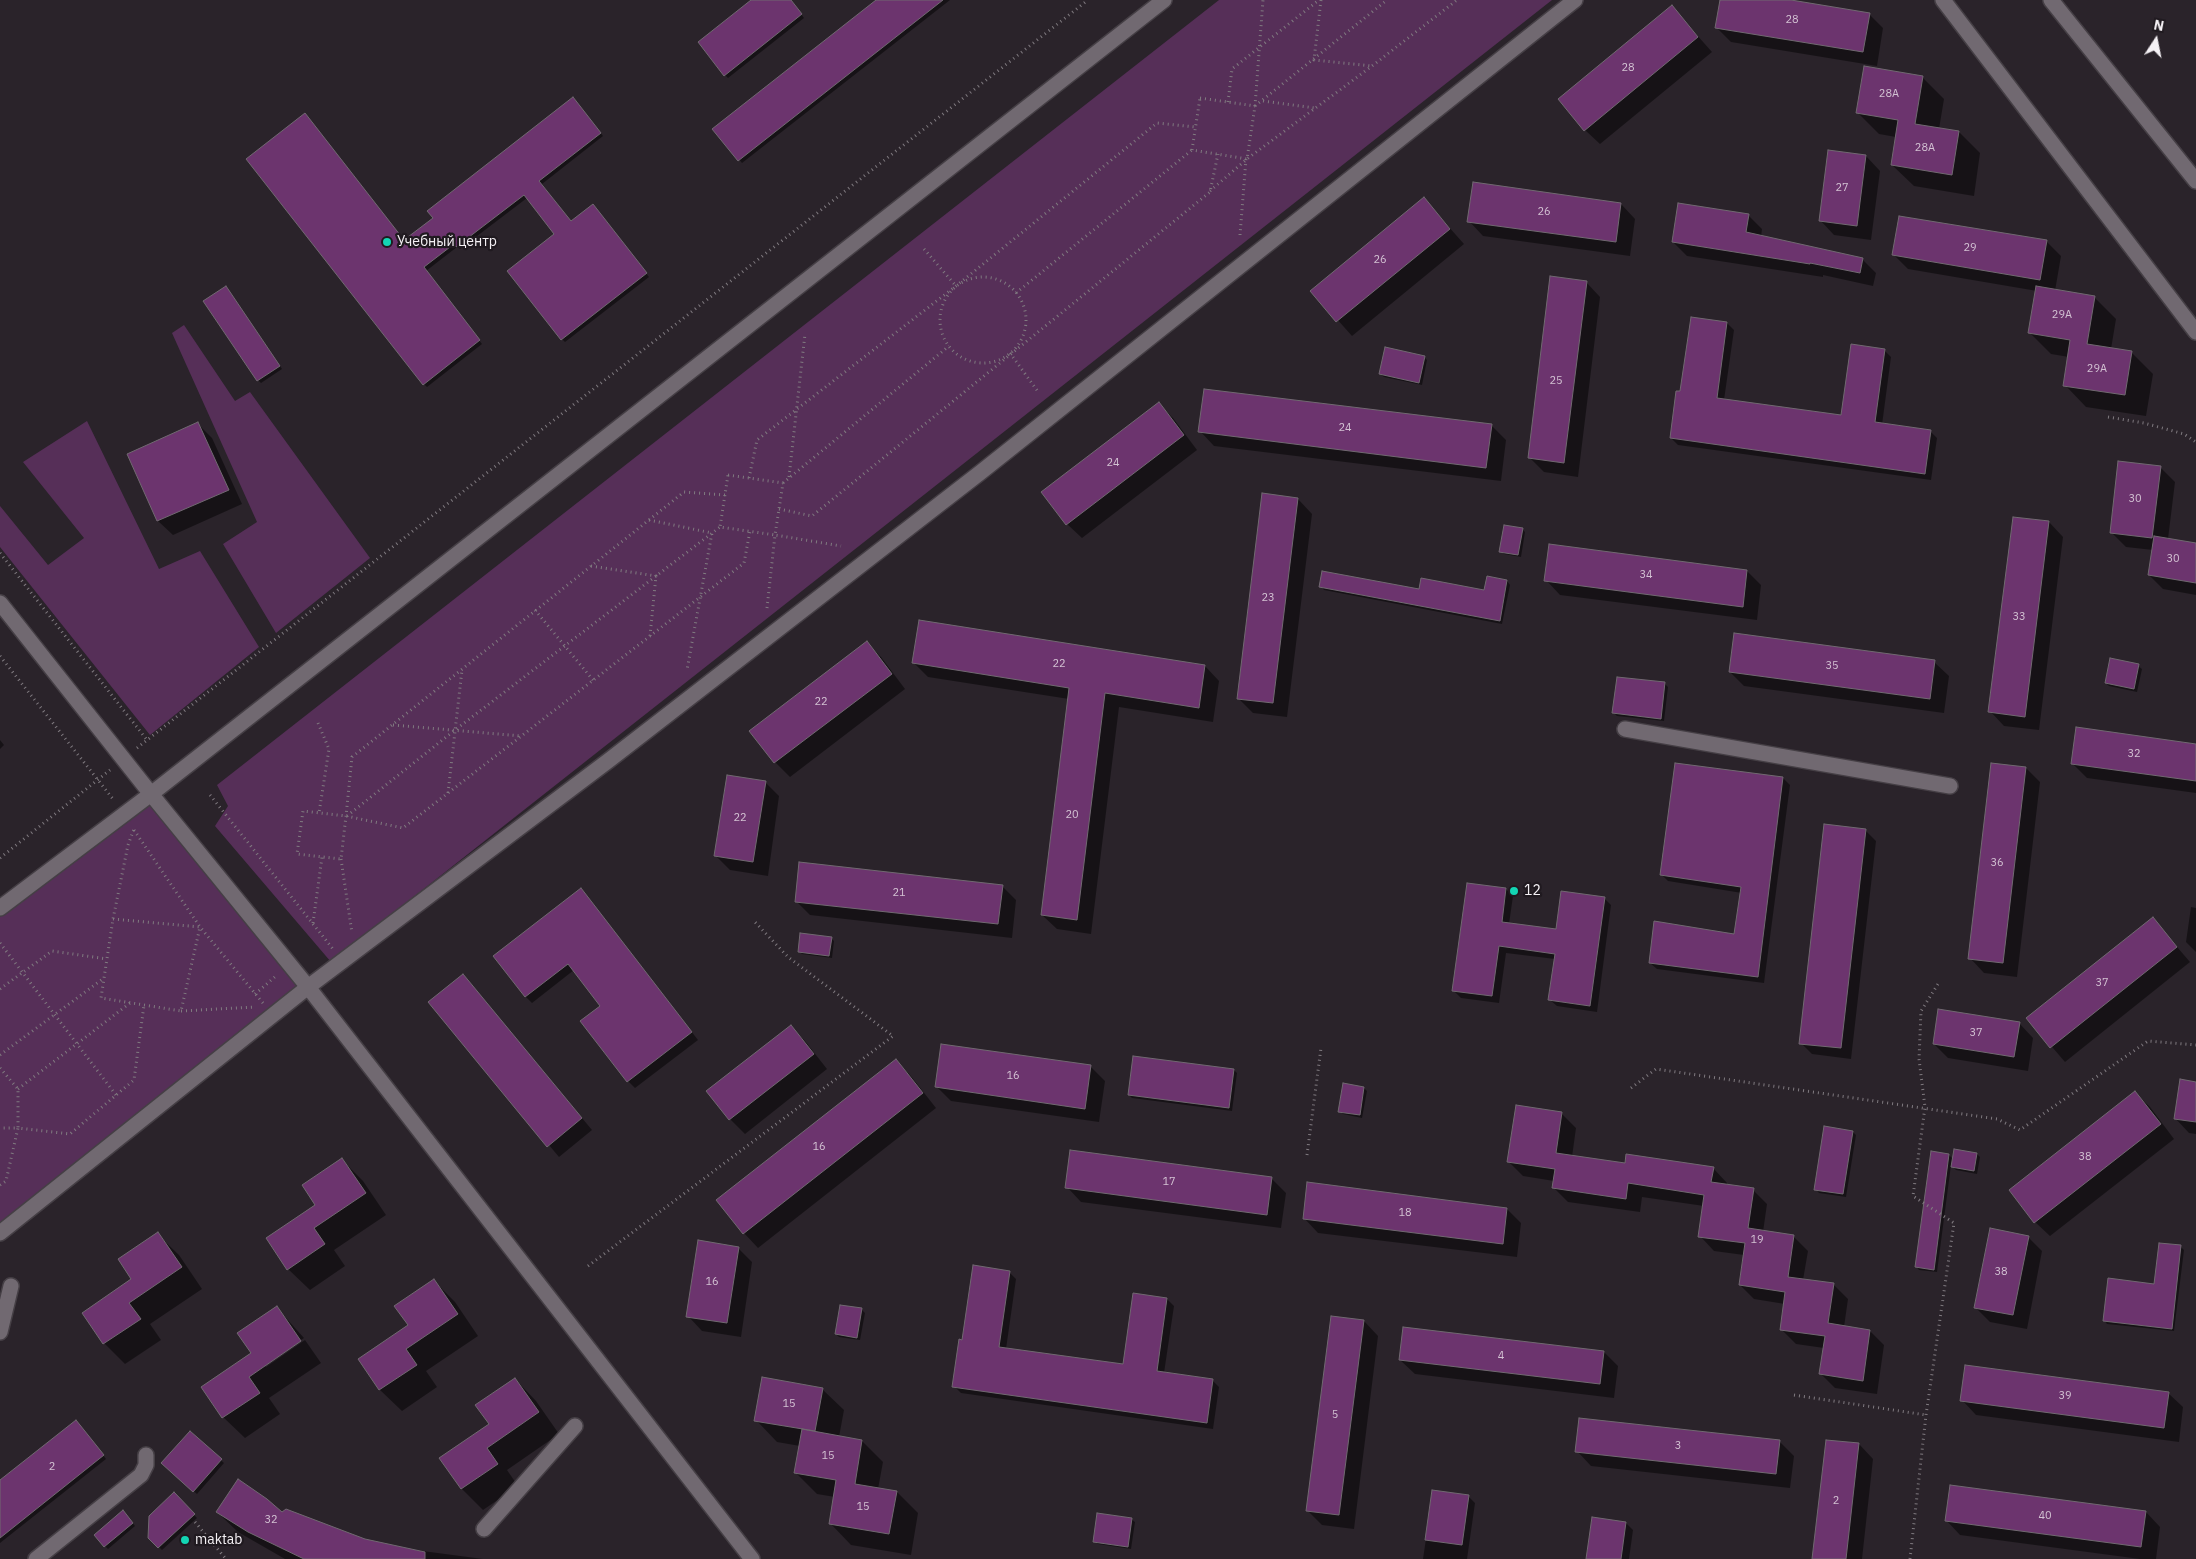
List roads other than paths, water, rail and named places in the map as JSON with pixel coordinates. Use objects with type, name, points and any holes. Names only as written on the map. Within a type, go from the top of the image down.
[{"type":"street","points":[[0,908],[151,794],[1164,0]]},
{"type":"street","points":[[0,1233],[308,987],[608,761],[981,472],[1575,0]]},
{"type":"street","points":[[1943,0],[2196,332]]},
{"type":"street","points":[[2051,0],[2196,182]]},
{"type":"street","points":[[0,603],[151,794],[308,987],[752,1559]]},
{"type":"street","points":[[1624,729],[1950,786]]},
{"type":"street","points":[[0,1332],[12,1286]]},
{"type":"street","points":[[484,1529],[575,1426]]},
{"type":"street","points":[[36,1559],[141,1475],[146,1465],[146,1455]]},
{"type":"place","name":"Учебный центр","points":[[387,242]]},
{"type":"place","name":"12","points":[[1514,891]]},
{"type":"place","name":"maktab","points":[[185,1540]]}]
